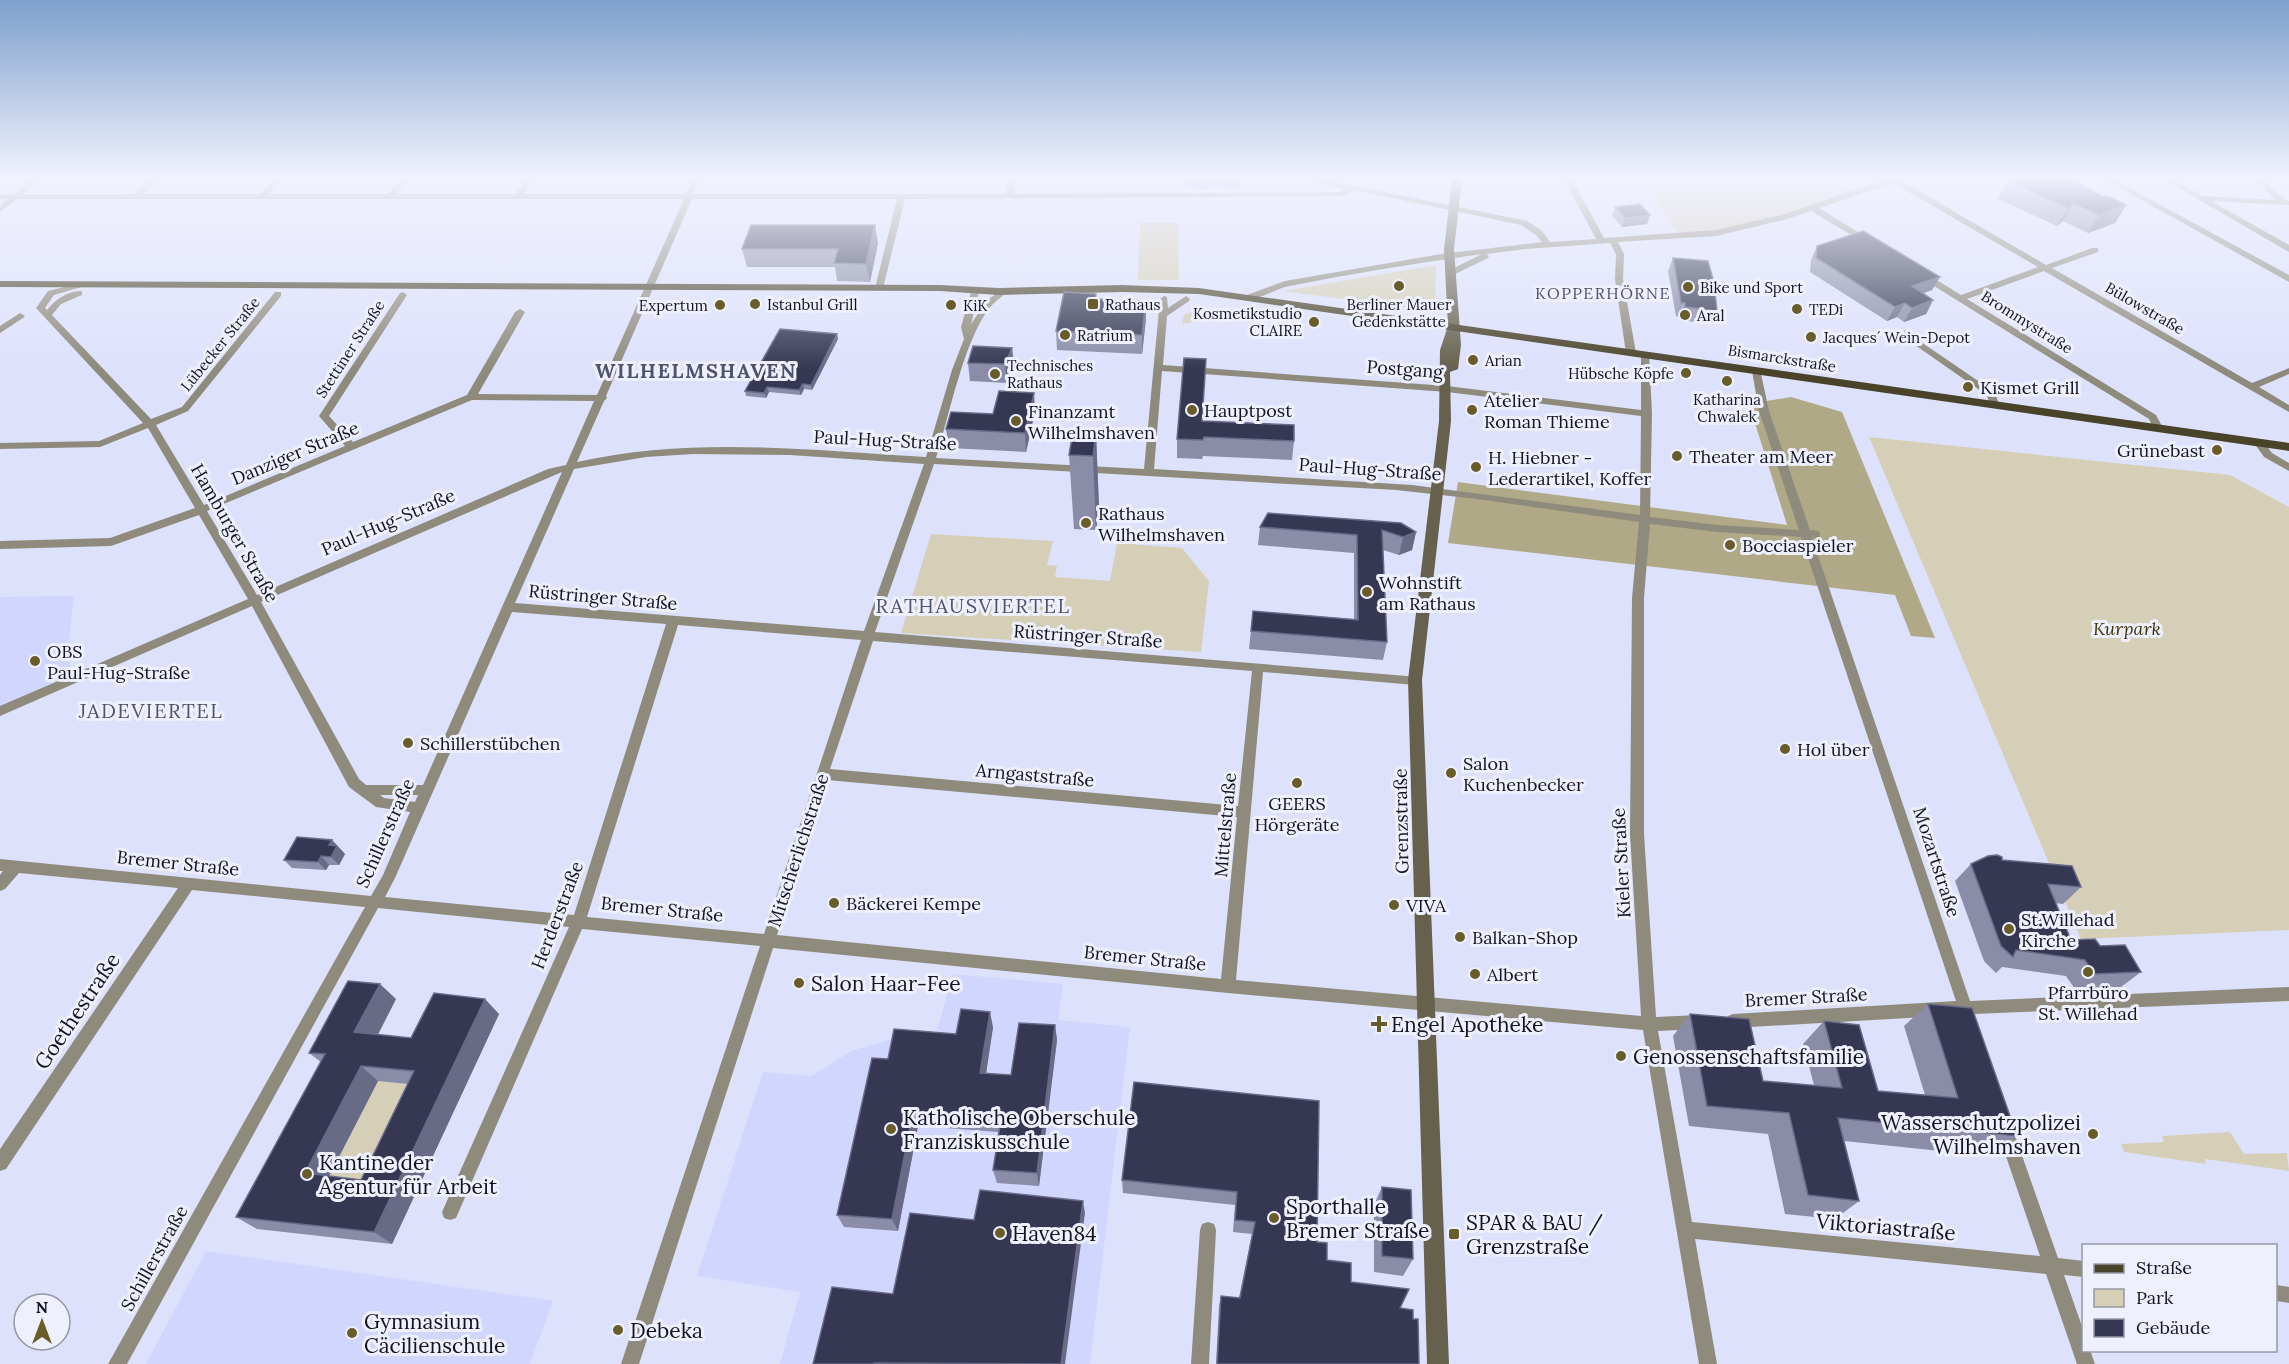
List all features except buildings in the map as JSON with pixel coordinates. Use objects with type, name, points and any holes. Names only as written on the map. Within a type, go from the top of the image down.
[{"type":"main road","name":"Grenzstraße","points":[[1438,1364],[1415,680],[1418,633],[1437,491],[1447,387],[1455,349],[1451,243]]},
{"type":"main road","name":"Bismarckstraße","points":[[0,284],[81,289],[278,294],[879,288],[940,288],[975,292]]},
{"type":"main road","name":"Bismarckstraße","points":[[0,293],[51,293],[81,289],[646,291],[938,296],[1003,292],[1164,300],[1187,295],[1250,297],[1646,356],[2289,447]]},
{"type":"main road","name":"Bismarckstraße","points":[[1044,293],[1098,289],[1146,289],[1187,295],[1271,300]]},
{"type":"street","name":"Schillerstraße","points":[[117,1364],[375,903],[572,466],[668,243]]},
{"type":"street","points":[[879,288],[890,243]]},
{"type":"street","points":[[1250,297],[1285,284],[1450,256],[1570,243]]},
{"type":"street","points":[[1614,243],[1620,254],[1619,279],[1631,353]]},
{"type":"street","points":[[1870,243],[1875,246]]},
{"type":"street","name":"Bülowstraße","points":[[2003,243],[2289,409]]},
{"type":"street","points":[[2223,243],[2289,279]]},
{"type":"street","points":[[1960,298],[2095,249]]},
{"type":"street","points":[[1451,273],[1496,251]]},
{"type":"street","name":"Brommystraße","points":[[1912,269],[2153,417],[2158,428]]},
{"type":"street","points":[[51,293],[40,308],[47,316],[58,302],[81,289]]},
{"type":"street","points":[[1146,289],[1164,300],[1149,472]]},
{"type":"street","name":"Mitscherlichstraße","points":[[968,338],[966,327],[975,292]]},
{"type":"street","name":"Mitscherlichstraße","points":[[630,1364],[867,638],[930,461],[968,338],[976,328],[989,300],[1003,292]]},
{"type":"street","name":"Lübecker Straße","points":[[0,446],[100,444],[175,415],[192,403],[278,294]]},
{"type":"street","name":"Stettiner Straße","points":[[352,447],[324,416],[404,294]]},
{"type":"street","points":[[1163,315],[1187,295]]},
{"type":"street","points":[[471,397],[519,312]]},
{"type":"street","points":[[0,330],[20,316]]},
{"type":"street","name":"Hamburger Straße","points":[[47,316],[150,425],[254,599],[354,783],[381,803],[418,808]]},
{"type":"street","points":[[1905,334],[1984,389],[1991,396],[1994,405]]},
{"type":"street","name":"Kieler Straße","points":[[1646,356],[1645,519],[1638,598],[1637,834],[1649,1024],[1708,1364]]},
{"type":"street","name":"Postgang","points":[[1159,368],[1447,387],[1647,414]]},
{"type":"street","name":"Mozartstraße","points":[[1757,371],[1764,411],[1811,534],[1972,1030]]},
{"type":"street","points":[[2251,387],[2289,371]]},
{"type":"street","name":"Danziger Straße","points":[[0,545],[111,542],[201,510],[471,397],[602,398]]},
{"type":"street","points":[[2259,443],[2268,455],[2289,468]]},
{"type":"street","name":"Paul-Hug-Straße","points":[[0,711],[552,471],[652,455],[724,452],[930,461],[1149,472],[1437,491],[1645,519],[1771,533],[1811,534]]},
{"type":"street","name":"Rüstringer Straße","points":[[507,607],[867,638],[1415,680]]},
{"type":"street","name":"Herderstraße","points":[[450,1212],[579,920],[673,621]]},
{"type":"street","name":"Mittelstraße","points":[[1228,986],[1258,667]]},
{"type":"street","name":"Arngaststraße","points":[[823,774],[1244,812]]},
{"type":"street","points":[[362,790],[426,790]]},
{"type":"street","points":[[0,885],[7,866]]},
{"type":"street","name":"Bremer Straße","points":[[7,866],[375,903],[579,920],[1228,986],[1649,1024],[2289,994]]},
{"type":"street","name":"Goethestraße","points":[[0,1163],[189,883]]},
{"type":"street","points":[[1998,1108],[2050,1265],[2086,1364]]},
{"type":"street","points":[[1200,1364],[1208,1230]]},
{"type":"street","name":"Viktoriastraße","points":[[1685,1230],[2082,1269]]},
{"type":"shaded area","points":[[1791,397],[1842,412],[1935,638],[1911,636],[1895,595],[1448,543],[1458,482],[1787,525],[1749,404]]},
{"type":"shaded area","name":"OBS Paul-Hug-Straße","points":[[74,596],[68,648],[71,674],[0,707],[0,597]]},
{"type":"shaded area","points":[[953,974],[1063,984],[1058,1020],[1130,1027],[1090,1364],[780,1364],[800,1292],[697,1276],[763,1072],[812,1076],[851,1051],[902,1036],[936,1034]]},
{"type":"shaded area","name":"Gymnasium Cäcilienschule","points":[[206,1251],[553,1301],[530,1364],[146,1364]]},
{"type":"green space","points":[[1139,243],[1178,243],[1179,280],[1138,280]]},
{"type":"green space","points":[[1436,265],[1435,304],[1418,309],[1283,291]]},
{"type":"green space","points":[[1243,309],[1240,315],[1182,324],[1184,315],[1194,311]]},
{"type":"green space","name":"Kurpark","points":[[1869,437],[2230,475],[2289,507],[2289,930],[2081,939]]},
{"type":"green space","points":[[931,534],[1053,541],[1047,565],[1057,566],[1055,577],[1110,581],[1117,543],[1182,548],[1209,581],[1201,652],[901,633]]},
{"type":"green space","points":[[378,1081],[430,1086],[379,1192],[324,1186]]},
{"type":"green space","points":[[2230,1132],[2244,1154],[2287,1153],[2289,1171],[2205,1159],[2206,1164],[2124,1152],[2121,1144],[2164,1142],[2162,1136]]},
{"type":"place","name":"Berliner Mauer Gedenkstätte","points":[[1399,286]]},
{"type":"place","name":"Bike und Sport","points":[[1688,287]]},
{"type":"place","name":"Istanbul Grill","points":[[755,304]]},
{"type":"place","name":"Rathaus","points":[[1093,304]]},
{"type":"place","name":"Expertum","points":[[720,305]]},
{"type":"place","name":"KiK","points":[[951,305]]},
{"type":"place","name":"TEDi","points":[[1797,309]]},
{"type":"place","name":"Aral","points":[[1685,315]]},
{"type":"place","name":"Kosmetikstudio CLAIRE","points":[[1314,322]]},
{"type":"place","name":"Ratrium","points":[[1065,335]]},
{"type":"place","name":"Jacques´ Wein-Depot","points":[[1811,337]]},
{"type":"place","name":"Arian","points":[[1473,360]]},
{"type":"place","name":"Hübsche Köpfe","points":[[1686,373]]},
{"type":"place","name":"Technisches Rathaus","points":[[995,374]]},
{"type":"place","name":"Katharina Chwalek","points":[[1727,381]]},
{"type":"place","name":"Kismet Grill","points":[[1968,387]]},
{"type":"place","name":"Hauptpost","points":[[1192,410]]},
{"type":"place","name":"Atelier Roman Thieme","points":[[1472,410]]},
{"type":"place","name":"Finanzamt Wilhelmshaven","points":[[1016,421]]},
{"type":"place","name":"Grünebast","points":[[2217,450]]},
{"type":"place","name":"Theater am Meer","points":[[1677,456]]},
{"type":"place","name":"H. Hiebner - Lederartikel, Koffer","points":[[1476,467]]},
{"type":"place","name":"Rathaus Wilhelmshaven","points":[[1086,523]]},
{"type":"place","name":"Bocciaspieler","points":[[1730,545]]},
{"type":"place","name":"Wohnstift am Rathaus","points":[[1367,592]]},
{"type":"place","name":"OBS Paul-Hug-Straße","points":[[35,661]]},
{"type":"place","name":"Schillerstübchen","points":[[408,743]]},
{"type":"place","name":"Hol über","points":[[1785,749]]},
{"type":"place","name":"Salon Kuchenbecker","points":[[1451,773]]},
{"type":"place","name":"GEERS Hörgeräte","points":[[1297,783]]},
{"type":"place","name":"Bäckerei Kempe","points":[[834,903]]},
{"type":"place","name":"VIVA","points":[[1394,905]]},
{"type":"place","name":"St.Willehad Kirche","points":[[2009,929]]},
{"type":"place","name":"Balkan-Shop","points":[[1460,937]]},
{"type":"place","name":"Pfarrbüro St. Willehad","points":[[2088,972]]},
{"type":"place","name":"Albert","points":[[1475,974]]},
{"type":"place","name":"Salon Haar-Fee","points":[[799,983]]},
{"type":"place","name":"Engel Apotheke","points":[[1379,1024]]},
{"type":"place","name":"Genossenschaftsfamilie","points":[[1621,1056]]},
{"type":"place","name":"Katholische Oberschule Franziskusschule","points":[[891,1129]]},
{"type":"place","name":"Wasserschutzpolizei Wilhelmshaven","points":[[2093,1134]]},
{"type":"place","name":"Kantine der Agentur für Arbeit","points":[[307,1174]]},
{"type":"place","name":"Sporthalle Bremer Straße","points":[[1274,1218]]},
{"type":"place","name":"Haven84","points":[[1000,1233]]},
{"type":"place","name":"SPAR & BAU / Grenzstraße","points":[[1454,1234]]},
{"type":"place","name":"Debeka","points":[[618,1330]]},
{"type":"place","name":"Gymnasium Cäcilienschule","points":[[352,1333]]},
{"type":"district","name":"KOPPERHÖRNE","points":[[1603,293]]},
{"type":"district","name":"WILHELMSHAVEN","points":[[696,370]]},
{"type":"district","name":"RATHAUSVIERTEL","points":[[973,605]]},
{"type":"district","name":"JADEVIERTEL","points":[[151,710]]}]
